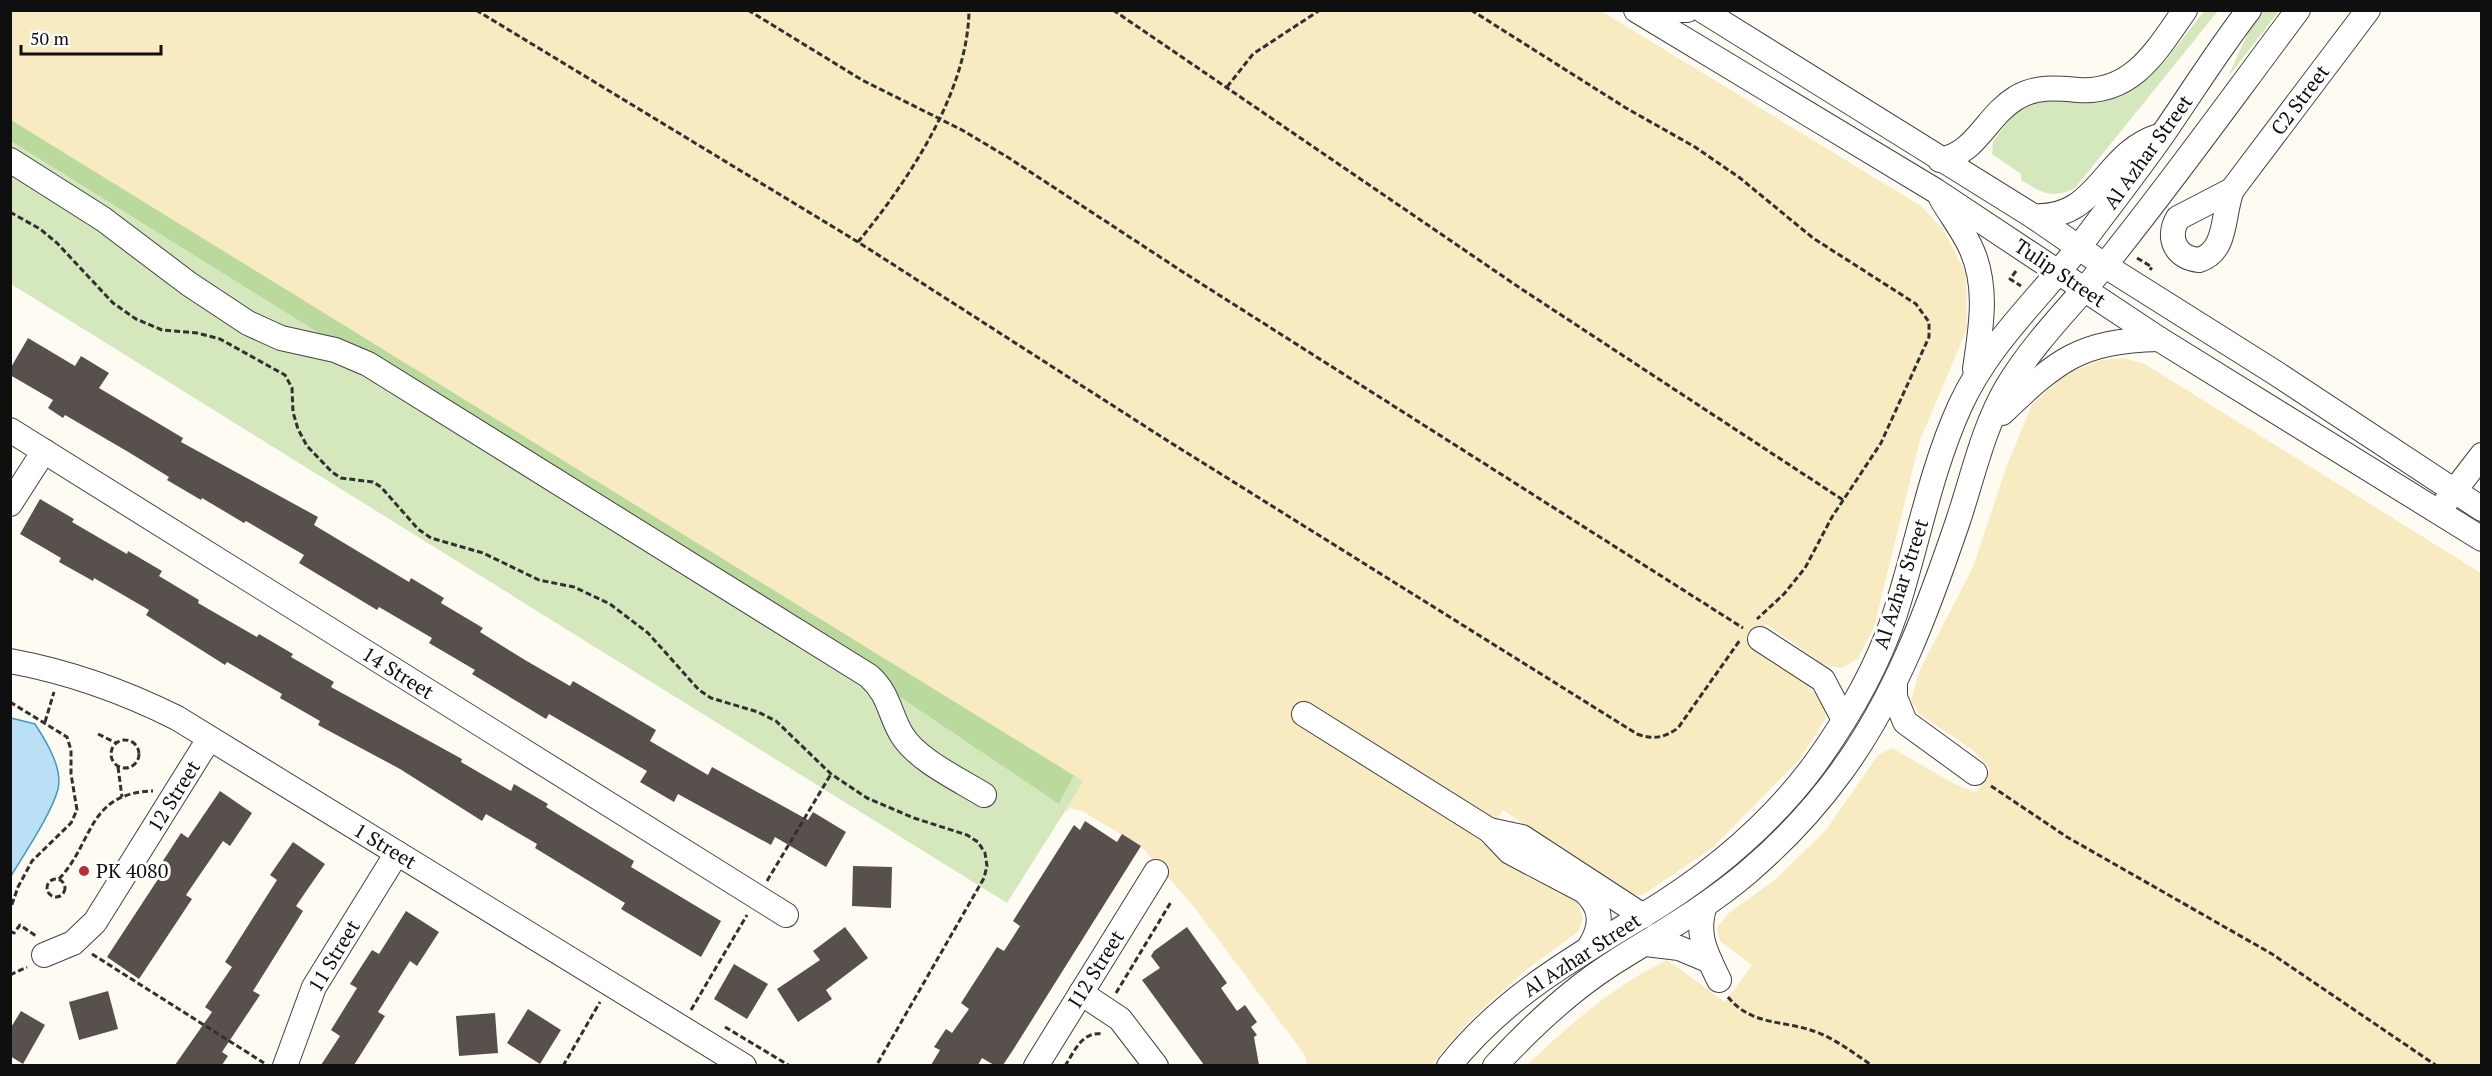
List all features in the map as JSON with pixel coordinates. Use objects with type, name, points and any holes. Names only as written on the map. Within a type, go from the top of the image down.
[{"type":"street","name":"Tulip Street","points":[[1636,10],[1936,191],[2158,339],[2481,539]]},
{"type":"street","points":[[1669,10],[1687,10]]},
{"type":"street","name":"Tulip Street","points":[[1702,10],[2033,216],[2104,265],[2274,372],[2481,509]]},
{"type":"street","points":[[1940,160],[1959,154],[1970,147],[1995,115],[2018,96],[2046,88],[2091,91],[2105,89],[2131,78],[2151,59],[2185,10]]},
{"type":"street","name":"Al Azhar Street","points":[[1449,1065],[1485,1026],[1518,996],[1590,945],[1643,916],[1721,860],[1777,808],[1813,766],[1844,720],[1872,670],[1894,617],[1947,439],[1974,377],[1995,344],[2079,247],[2162,136],[2249,10]]},
{"type":"street","name":"Al Azhar Street","points":[[1496,1065],[1545,1016],[1578,989],[1705,905],[1747,873],[1781,842],[1833,782],[1866,736],[1895,684],[1939,574],[1989,425],[2006,389],[2026,357],[2104,265],[2298,10]]},
{"type":"street","name":"C2 Street","points":[[2232,190],[2368,10]]},
{"type":"street","points":[[2033,216],[2057,215],[2082,204],[2129,151],[2162,136]]},
{"type":"street","points":[[10,160],[103,219],[189,284],[248,323],[281,338],[334,350],[368,364],[869,675],[885,692],[897,726],[911,747],[984,795]]},
{"type":"street","points":[[1936,191],[1970,246],[1981,283],[1982,322],[1974,377]]},
{"type":"street","points":[[1989,425],[2046,371],[2075,353],[2106,342],[2158,339]]},
{"type":"street","name":"14 Street","points":[[10,430],[786,915]]},
{"type":"street","points":[[10,504],[44,451]]},
{"type":"street","points":[[2438,512],[2481,455]]},
{"type":"street","points":[[1753,635],[1823,680],[1844,720]]},
{"type":"street","name":"1 Street","points":[[10,662],[74,675],[109,687],[177,718],[209,740],[744,1065]]},
{"type":"street","points":[[1823,680],[1848,679],[1872,670]]},
{"type":"street","points":[[1895,684],[1899,710],[1915,731],[1946,750],[1975,774]]},
{"type":"street","points":[[1304,714],[1489,830],[1522,837],[1587,886],[1643,916]]},
{"type":"street","points":[[1866,736],[1915,731]]},
{"type":"street","name":"12 Street","points":[[44,955],[73,943],[95,922],[209,740]]},
{"type":"street","name":"11 Street","points":[[285,1065],[314,987],[397,853]]},
{"type":"street","name":"I12 Street","points":[[1036,1065],[1156,872]]},
{"type":"street","points":[[1587,886],[1598,911],[1600,923],[1590,945]]},
{"type":"street","points":[[1705,905],[1700,933],[1714,970]]},
{"type":"street","points":[[1646,944],[1679,948],[1714,970]]},
{"type":"street","points":[[1081,993],[1108,1009],[1130,1031],[1156,1065]]},
{"type":"path","points":[[476,10],[858,242],[1158,435],[1637,734],[1645,737],[1663,737],[1678,728],[1800,575],[1843,500],[1881,443],[1929,337],[1929,322],[1922,309],[1813,238],[1740,178],[1695,147],[1626,108],[1470,10]]},
{"type":"path","points":[[748,10],[862,80],[938,118],[1009,158],[1186,274],[1753,635]]},
{"type":"path","points":[[858,242],[910,171],[938,118],[963,54],[969,33],[969,10]]},
{"type":"path","points":[[1113,10],[1520,288],[1843,500]]},
{"type":"path","points":[[1227,87],[1253,54],[1320,10]]},
{"type":"path","points":[[10,212],[40,229],[57,243],[112,303],[136,319],[162,330],[197,333],[220,339],[285,375],[292,388],[293,412],[298,429],[318,460],[341,478],[373,482],[381,487],[424,534],[445,543],[504,561],[539,580],[593,594],[648,633],[699,690],[724,704],[758,712],[776,722],[848,787],[894,810],[967,835],[978,842],[985,853],[987,866],[984,878],[876,1065]]},
{"type":"path","points":[[45,689],[63,693]]},
{"type":"path","points":[[45,722],[54,691]]},
{"type":"path","points":[[10,702],[62,733],[70,743],[77,810],[71,823],[32,861],[18,887],[10,910]]},
{"type":"path","points":[[98,734],[116,743],[128,740],[133,742],[139,753],[135,764],[130,768],[118,767]]},
{"type":"path","points":[[116,743],[111,758],[118,767],[123,798]]},
{"type":"path","points":[[1975,774],[2067,837],[2272,954],[2437,1065]]},
{"type":"path","points":[[59,879],[65,886],[65,891],[62,895],[53,897],[49,895],[47,885],[49,881],[59,879],[74,860],[99,812],[123,798],[149,791],[176,793]]},
{"type":"path","points":[[1097,1033],[1108,1009],[1171,902]]},
{"type":"path","points":[[73,943],[268,1065]]},
{"type":"path","points":[[1714,970],[1738,1009],[1753,1018],[1796,1025],[1820,1033],[1843,1044],[1873,1065]]},
{"type":"path","points":[[562,1065],[610,985]]},
{"type":"path","points":[[1065,1065],[1082,1039],[1097,1033],[1107,1036]]},
{"type":"green space","points":[[2204,11],[2218,11],[2075,188],[2060,194],[2041,191],[2021,180],[2021,174],[1992,154],[1993,141],[2018,109],[2030,101],[2113,97],[2147,79],[2166,60]]},
{"type":"green space","points":[[2262,11],[2279,11],[2228,77],[2251,26]]},
{"type":"green space","points":[[10,112],[1074,775],[1059,804],[869,676],[11,141]]},
{"type":"green space","points":[[10,120],[1084,781],[1007,903],[11,284]]},
{"type":"sand","points":[[10,11],[1601,11],[1921,206],[1943,229],[1966,274],[1967,329],[1920,440],[1874,627],[1858,659],[1841,668],[1823,664],[1766,624],[1751,647],[1802,682],[1822,699],[1826,718],[1799,760],[1713,847],[1643,895],[1628,896],[1503,810],[1480,842],[1577,901],[1583,918],[1579,931],[1527,969],[1468,1022],[1431,1065],[1307,1065],[1305,1055],[1194,907],[1141,846],[1082,811],[1071,808],[1065,812],[1083,781],[11,120]]},
{"type":"sand","points":[[2124,358],[2145,364],[2481,573],[2481,1065],[1526,1066],[1592,1007],[1647,970],[1667,960],[1725,1002],[1752,965],[1720,941],[1717,928],[1729,913],[1776,879],[1826,830],[1878,755],[1892,748],[1951,782],[1976,793],[1990,769],[1973,750],[1919,714],[1911,700],[1920,670],[1973,567],[2007,465],[2032,405],[2066,374],[2101,360]]},
{"type":"water","points":[[11,718],[35,724],[56,764],[59,781],[50,810],[11,876]]},
{"type":"building","points":[[28,338],[75,366],[81,356],[109,373],[99,388],[183,438],[181,442],[318,517],[314,525],[409,582],[411,578],[444,598],[441,603],[483,628],[480,632],[525,660],[570,686],[573,681],[656,730],[650,741],[708,775],[712,767],[808,820],[813,812],[846,832],[826,867],[775,837],[771,845],[678,794],[674,802],[640,782],[647,771],[549,714],[546,719],[472,674],[475,670],[429,643],[432,638],[379,607],[377,610],[299,563],[304,555],[246,521],[244,523],[202,498],[201,500],[167,480],[169,477],[65,415],[63,418],[48,408],[53,400],[10,375],[10,369]]},
{"type":"building","points":[[40,499],[74,519],[72,522],[127,554],[128,551],[162,571],[159,576],[199,600],[198,603],[257,637],[259,634],[293,654],[291,657],[334,682],[331,687],[462,759],[461,762],[511,791],[514,784],[548,804],[546,807],[634,861],[631,867],[721,921],[701,957],[621,909],[625,903],[535,848],[537,844],[486,814],[482,821],[400,769],[318,725],[320,721],[280,698],[282,694],[227,662],[225,665],[146,615],[149,610],[94,578],[93,581],[59,562],[61,558],[20,534]]},
{"type":"building","points":[[220,791],[252,813],[230,846],[223,841],[186,895],[192,899],[139,979],[107,957],[164,870],[159,867],[181,833],[188,838]]},
{"type":"building","points":[[1085,821],[1117,842],[1122,834],[1141,846],[1013,1050],[1003,1065],[994,1065],[982,1058],[978,1065],[931,1065],[940,1050],[934,1047],[946,1029],[952,1033],[969,1009],[961,1003],[997,947],[1004,951],[1020,926],[1013,921],[1074,825],[1080,830]]},
{"type":"building","points":[[293,842],[325,864],[296,906],[303,911],[253,991],[260,995],[222,1052],[228,1056],[222,1065],[175,1065],[212,1012],[205,1007],[232,967],[225,962],[277,880],[270,875]]},
{"type":"building","points":[[853,866],[892,867],[891,908],[852,906]]},
{"type":"building","points":[[406,911],[439,932],[417,966],[410,961],[378,1012],[385,1016],[354,1065],[321,1065],[340,1036],[331,1030],[357,988],[350,984],[372,950],[379,954]]},
{"type":"building","points":[[845,927],[868,958],[826,990],[832,999],[798,1022],[777,989],[820,960],[813,951]]},
{"type":"building","points":[[1187,927],[1227,983],[1221,988],[1237,1011],[1245,1005],[1257,1022],[1251,1027],[1257,1035],[1254,1037],[1259,1065],[1204,1065],[1142,980],[1160,968],[1151,956],[1154,951]]},
{"type":"building","points":[[734,964],[768,984],[747,1019],[714,999]]},
{"type":"building","points":[[108,991],[118,1029],[79,1040],[69,1002]]},
{"type":"building","points":[[528,1009],[561,1030],[540,1064],[507,1043]]},
{"type":"building","points":[[21,1011],[45,1025],[23,1064],[10,1056],[10,1029]]},
{"type":"building","points":[[495,1013],[498,1053],[459,1056],[456,1016]]},
{"type":"place","name":"PK 4080","points":[[84,871]]}]
